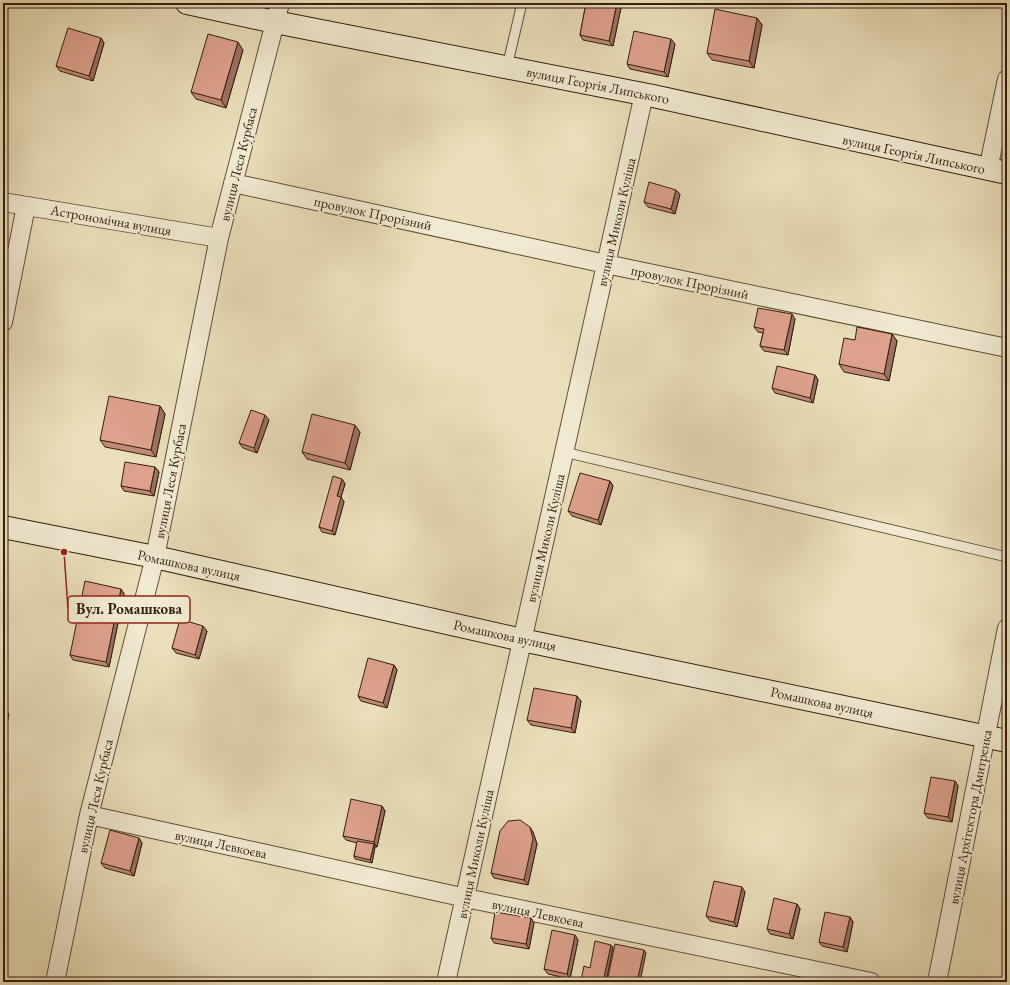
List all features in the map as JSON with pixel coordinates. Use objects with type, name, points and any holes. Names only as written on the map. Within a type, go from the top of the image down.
[{"type":"street","name":"вулиця Георгія Липського","points":[[187,3],[278,12],[507,67],[644,94],[998,172]]},
{"type":"street","name":"вулиця Леся Курбаса","points":[[55,982],[89,815],[155,556],[219,238],[232,182],[278,12]]},
{"type":"street","points":[[998,172],[1007,78]]},
{"type":"street","name":"вулиця Миколи Куліша","points":[[446,982],[466,898],[644,94]]},
{"type":"street","name":"провулок Прорізний","points":[[232,182],[606,264],[1007,348]]},
{"type":"street","name":"Астрономічна вулиця","points":[[3,202],[219,238]]},
{"type":"street","points":[[3,322],[26,206]]},
{"type":"street","name":"Ромашкова вулиця","points":[[3,527],[155,556],[522,640],[1007,741]]},
{"type":"street","name":"вулиця Архітектора Дмитренка","points":[[937,982],[1007,628]]},
{"type":"street","name":"вулиця Левкоєва","points":[[89,815],[466,898],[871,982]]},
{"type":"lane","points":[[507,67],[522,3]]},
{"type":"lane","points":[[564,452],[1007,557]]},
{"type":"building","points":[[586,3],[617,3],[609,41],[580,35]]},
{"type":"building","points":[[715,9],[757,18],[749,61],[707,53]]},
{"type":"building","points":[[68,28],[101,38],[89,76],[56,66]]},
{"type":"building","points":[[634,31],[671,39],[664,72],[627,64]]},
{"type":"building","points":[[208,34],[238,42],[221,100],[191,92]]},
{"type":"building","points":[[649,182],[676,190],[671,209],[644,202]]},
{"type":"building","points":[[758,308],[792,314],[784,350],[760,346],[764,329],[754,327]]},
{"type":"building","points":[[857,327],[892,334],[884,374],[839,364],[844,338],[855,340]]},
{"type":"building","points":[[777,366],[815,375],[810,398],[772,388]]},
{"type":"building","points":[[109,396],[160,406],[151,450],[100,440]]},
{"type":"building","points":[[251,410],[265,415],[254,448],[239,443]]},
{"type":"building","points":[[312,414],[355,425],[345,463],[302,452]]},
{"type":"building","points":[[125,462],[155,467],[150,491],[121,486]]},
{"type":"building","points":[[580,473],[610,481],[598,520],[568,511]]},
{"type":"building","points":[[333,476],[342,479],[337,496],[341,497],[332,531],[319,527]]},
{"type":"building","points":[[85,581],[121,589],[106,662],[70,655]]},
{"type":"building","points":[[180,619],[203,626],[195,655],[172,648]]},
{"type":"building","points":[[368,658],[394,665],[383,703],[358,696]]},
{"type":"building","points":[[534,688],[577,696],[571,728],[527,720]]},
{"type":"building","points":[[931,777],[955,781],[948,817],[924,813]]},
{"type":"building","points":[[351,799],[382,806],[374,842],[343,836]]},
{"type":"building","points":[[520,820],[530,827],[533,839],[524,880],[491,873],[500,831],[508,821]]},
{"type":"building","points":[[110,830],[139,838],[130,871],[101,863]]},
{"type":"building","points":[[357,841],[374,844],[370,860],[354,856]]},
{"type":"building","points":[[714,881],[742,887],[734,922],[706,916]]},
{"type":"building","points":[[774,898],[797,904],[789,934],[767,929]]},
{"type":"building","points":[[495,912],[531,918],[526,944],[491,938]]},
{"type":"building","points":[[825,912],[850,917],[843,947],[819,942]]},
{"type":"building","points":[[552,930],[575,935],[567,974],[544,969]]},
{"type":"building","points":[[595,941],[611,945],[603,982],[581,980],[584,966],[590,968]]},
{"type":"building","points":[[615,944],[644,950],[637,982],[607,982]]},
{"type":"place","name":"Вул. Ромашкова","points":[[64,552]]}]
